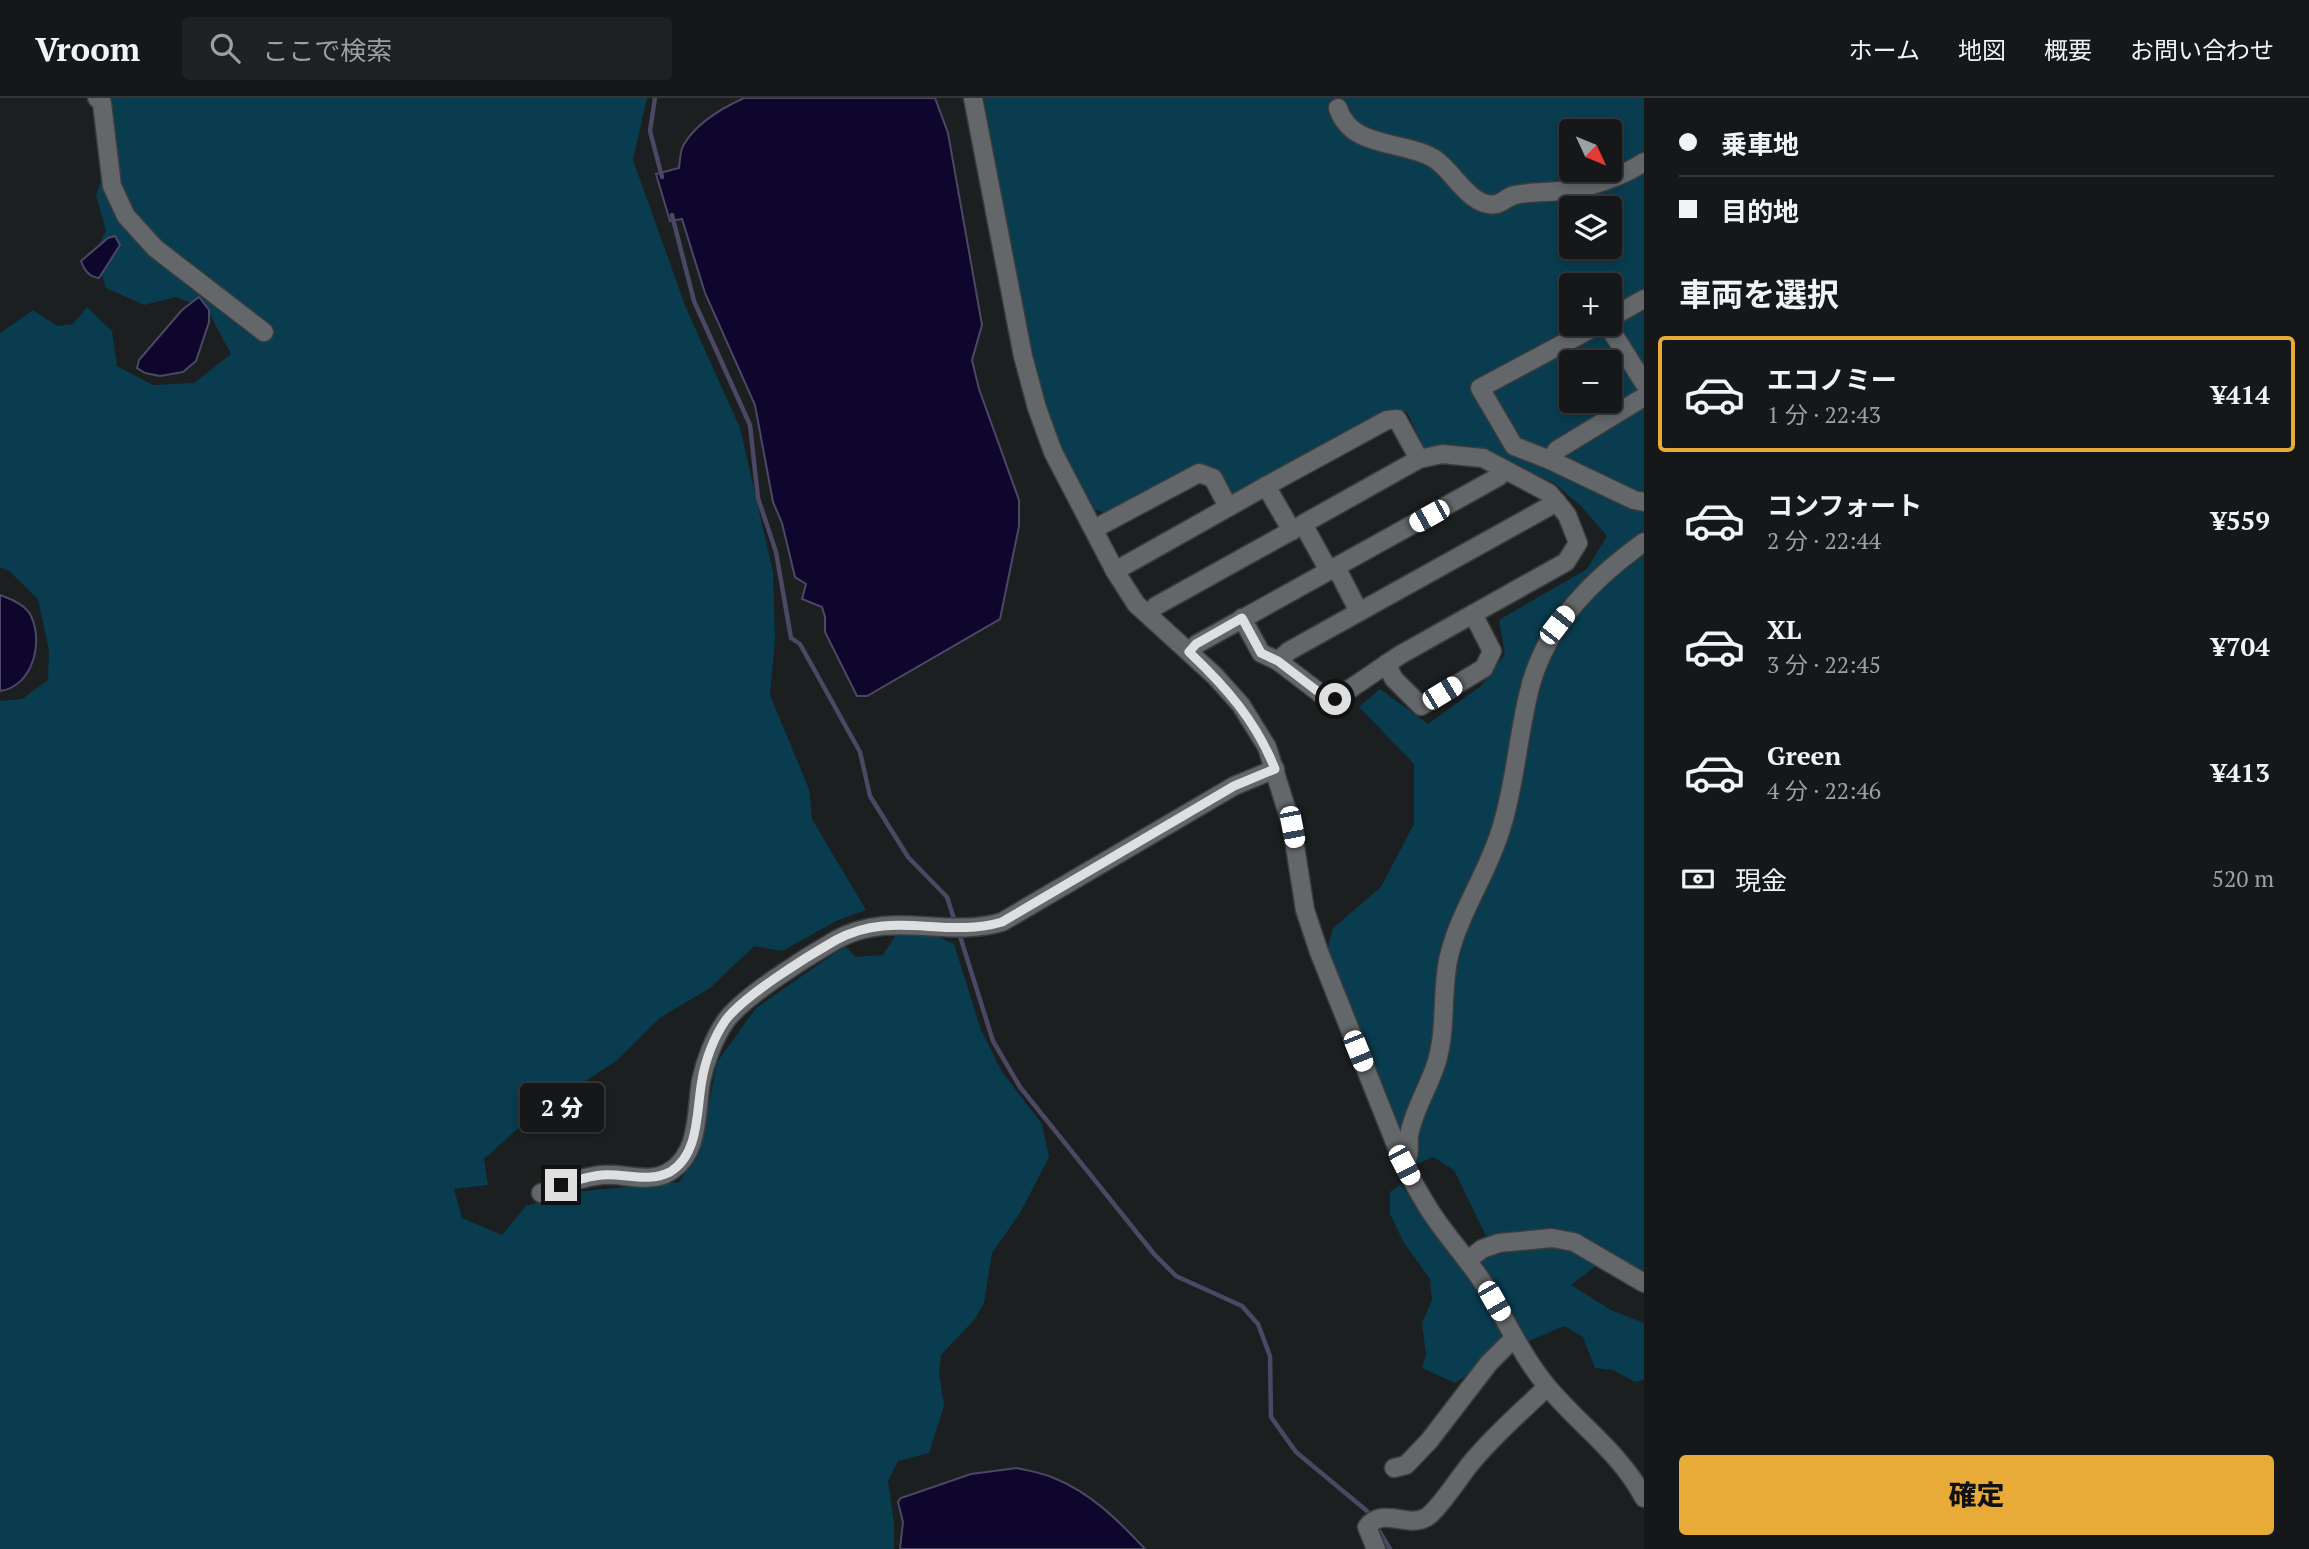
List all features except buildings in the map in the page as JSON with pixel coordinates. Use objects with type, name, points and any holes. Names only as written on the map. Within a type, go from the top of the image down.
[{"type":"street","points":[[97,98],[102,103],[113,186],[126,216],[155,248],[264,332]]},
{"type":"street","points":[[973,98],[1013,308],[1037,408],[1053,452],[1115,571],[1136,604],[1189,652],[1241,705],[1266,747],[1292,827],[1305,910],[1404,1165],[1437,1222],[1468,1260],[1514,1338],[1548,1387],[1611,1450],[1634,1479],[1644,1498]]},
{"type":"street","points":[[1338,108],[1342,121],[1359,135],[1432,156],[1465,190],[1480,201],[1495,204],[1514,195],[1570,190],[1628,173],[1644,162]]},
{"type":"street","points":[[1622,311],[1644,299]]},
{"type":"street","points":[[1578,336],[1480,388],[1514,446],[1634,500],[1644,502]]},
{"type":"street","points":[[1615,336],[1644,383]]},
{"type":"street","points":[[1550,460],[1557,450],[1644,397]]},
{"type":"street","points":[[1115,571],[1387,420],[1397,419],[1419,459]]},
{"type":"street","points":[[1149,614],[1156,606],[1419,459],[1442,454],[1483,458],[1549,493],[1567,515],[1577,543],[1566,562],[1386,664],[1335,699],[1325,697],[1278,661],[1261,653],[1242,618]]},
{"type":"street","points":[[1189,652],[1196,644],[1505,471]]},
{"type":"street","points":[[1094,528],[1199,473],[1213,478],[1228,507]]},
{"type":"street","points":[[1266,486],[1333,569],[1359,612]]},
{"type":"street","points":[[1278,661],[1289,651],[1557,502]]},
{"type":"street","points":[[1404,1165],[1409,1158],[1409,1135],[1437,1061],[1443,1031],[1449,957],[1460,920],[1490,863],[1502,826],[1531,684],[1543,650],[1557,625],[1575,603],[1644,542]]},
{"type":"street","points":[[1386,664],[1394,679],[1421,706],[1484,668],[1492,651],[1472,614]]},
{"type":"street","points":[[541,1193],[581,1178],[603,1175],[654,1178],[680,1165],[692,1143],[702,1078],[725,1021],[746,1000],[838,939],[873,926],[912,924],[958,929],[984,927],[1002,922],[1234,786],[1275,769]]},
{"type":"street","points":[[1468,1260],[1482,1249],[1499,1244],[1552,1238],[1574,1242],[1644,1283]]},
{"type":"street","points":[[1394,1468],[1406,1465],[1429,1441],[1489,1363],[1514,1338]]},
{"type":"street","points":[[1377,1549],[1367,1527],[1374,1520],[1415,1520],[1427,1516],[1472,1462],[1548,1387]]},
{"type":"shaded area","points":[[109,98],[647,98],[633,160],[686,308],[740,428],[773,572],[775,640],[770,695],[809,789],[812,819],[866,910],[838,920],[782,951],[754,946],[710,988],[661,1017],[616,1061],[531,1117],[484,1159],[488,1185],[454,1189],[462,1218],[502,1235],[526,1206],[573,1192],[679,1182],[700,1150],[717,1062],[756,1008],[845,946],[856,957],[883,955],[897,933],[934,935],[954,944],[981,1030],[1002,1072],[1042,1124],[1049,1157],[1020,1213],[992,1253],[984,1303],[974,1320],[941,1355],[939,1373],[944,1406],[929,1453],[898,1461],[888,1481],[894,1524],[894,1549],[0,1549],[0,701],[22,699],[48,680],[49,650],[38,599],[9,571],[0,567],[0,333],[33,310],[57,326],[73,324],[87,307],[112,331],[117,366],[153,385],[194,383],[231,354],[207,309],[176,297],[144,305],[106,288],[95,253],[106,231],[96,195],[110,158]]},
{"type":"shaded area","points":[[744,98],[935,98],[948,133],[982,325],[972,360],[979,389],[1019,500],[1019,526],[1000,619],[867,696],[857,696],[825,632],[822,607],[802,599],[806,584],[795,577],[782,523],[773,502],[755,405],[705,293],[682,219],[670,221],[656,174],[679,168],[682,148],[694,131],[718,112]]},
{"type":"shaded area","points":[[984,98],[1644,98],[1644,1273],[1610,1255],[1571,1285],[1611,1310],[1644,1323],[1644,1380],[1635,1382],[1613,1370],[1595,1368],[1583,1337],[1564,1326],[1529,1341],[1493,1367],[1478,1368],[1455,1383],[1422,1368],[1426,1355],[1422,1323],[1432,1300],[1430,1279],[1404,1243],[1390,1214],[1390,1192],[1401,1184],[1426,1223],[1452,1248],[1469,1249],[1486,1236],[1454,1170],[1433,1157],[1415,1165],[1396,1126],[1326,954],[1333,928],[1381,887],[1414,824],[1414,764],[1359,707],[1380,689],[1428,724],[1481,686],[1505,654],[1499,620],[1587,569],[1607,536],[1580,505],[1554,483],[1487,451],[1424,448],[1407,412],[1393,410],[1233,495],[1217,471],[1201,464],[1106,513],[1087,507],[1042,404],[1012,262]]},
{"type":"shaded area","points":[[115,236],[120,245],[99,278],[90,275],[81,261],[108,238]]},
{"type":"shaded area","points":[[199,297],[209,310],[209,322],[196,361],[183,372],[160,376],[137,368],[139,360],[182,310]]},
{"type":"shaded area","points":[[0,595],[18,603],[29,612],[36,639],[35,651],[27,673],[11,688],[0,691]]},
{"type":"shaded area","points":[[1017,1468],[1050,1476],[1080,1491],[1115,1518],[1145,1549],[900,1549],[903,1522],[898,1502],[901,1498],[971,1474]]},
{"type":"waterway","points":[[655,98],[650,131],[662,177]]},
{"type":"waterway","points":[[672,215],[694,301],[750,425],[758,498],[776,552],[791,638],[800,644],[860,752],[870,796],[908,857],[947,897],[955,922]]},
{"type":"waterway","points":[[959,933],[993,1041],[1020,1087],[1154,1254],[1176,1276],[1242,1306],[1258,1324],[1270,1356],[1271,1417],[1296,1452],[1372,1518]]},
{"type":"waterway","points":[[1376,1526],[1390,1549]]},
{"type":"route","points":[[561,1185],[581,1178],[603,1175],[654,1178],[680,1165],[692,1143],[702,1078],[725,1021],[746,1000],[838,939],[873,926],[912,924],[951,929],[984,927],[1002,922],[1234,786],[1275,769],[1266,747],[1241,705],[1189,652],[1196,644],[1242,618],[1261,653],[1278,661],[1325,697],[1335,699]]}]
